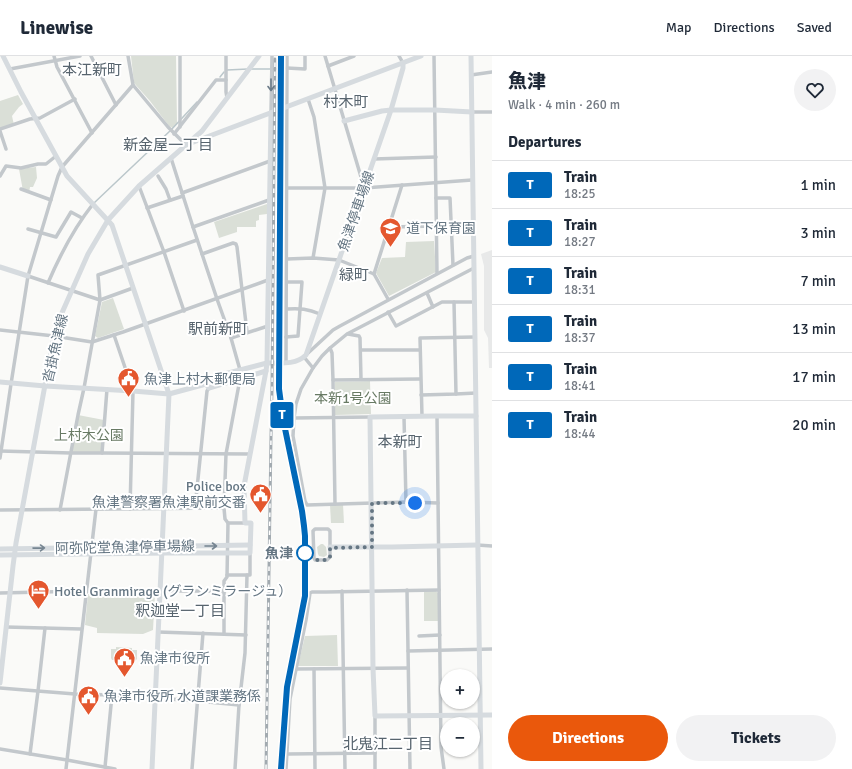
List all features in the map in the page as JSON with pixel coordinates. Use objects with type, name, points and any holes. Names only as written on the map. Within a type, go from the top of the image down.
[{"type":"street","points":[[3,56],[67,176],[112,226],[169,394],[152,769]]},
{"type":"street","points":[[10,69],[55,58],[80,56]]},
{"type":"street","points":[[91,56],[116,105]]},
{"type":"street","points":[[128,56],[133,85],[168,128],[186,145],[421,56]]},
{"type":"street","points":[[180,56],[180,127]]},
{"type":"street","points":[[226,56],[227,98]]},
{"type":"street","name":"沓掛魚津線","points":[[0,683],[15,555],[22,510],[54,336],[71,290],[88,254],[108,220],[139,186],[202,132],[259,56]]},
{"type":"street","points":[[245,523],[244,486],[267,363],[272,56]]},
{"type":"street","points":[[286,363],[287,56]]},
{"type":"street","points":[[287,68],[305,68],[305,56]]},
{"type":"street","points":[[325,56],[364,188]]},
{"type":"street","points":[[328,66],[354,56]]},
{"type":"street","points":[[399,56],[403,63]]},
{"type":"street","points":[[434,56],[437,273]]},
{"type":"street","points":[[471,56],[481,769]]},
{"type":"street","points":[[55,58],[57,67],[92,133]]},
{"type":"street","name":"魚津停車場線","points":[[305,356],[391,110],[403,68],[403,63]]},
{"type":"street","points":[[471,75],[492,72]]},
{"type":"street","points":[[174,134],[216,80],[226,80]]},
{"type":"street","points":[[0,458],[10,384],[20,332],[28,276],[62,167],[133,85]]},
{"type":"street","points":[[6,149],[0,130],[40,118],[74,99]]},
{"type":"street","points":[[308,99],[314,117],[325,188],[313,258]]},
{"type":"street","points":[[344,121],[391,110],[492,112]]},
{"type":"street","points":[[0,176],[6,166],[21,168],[38,164],[46,164],[56,156]]},
{"type":"street","points":[[374,159],[436,157]]},
{"type":"street","points":[[171,158],[193,228],[231,338],[240,370],[240,379],[226,454],[224,508],[228,523],[228,553],[227,577],[224,581],[224,634]]},
{"type":"street","points":[[147,208],[270,161]]},
{"type":"street","points":[[158,176],[166,189],[170,200]]},
{"type":"street","points":[[287,188],[364,188],[472,180]]},
{"type":"street","points":[[374,274],[402,185]]},
{"type":"street","points":[[139,186],[184,311]]},
{"type":"street","points":[[21,189],[51,200]]},
{"type":"street","points":[[436,198],[450,198],[452,265]]},
{"type":"street","points":[[193,228],[269,200]]},
{"type":"street","points":[[48,283],[68,240],[93,204]]},
{"type":"street","points":[[28,229],[56,237],[71,212],[82,218]]},
{"type":"street","points":[[389,227],[436,226]]},
{"type":"street","points":[[60,510],[100,300],[98,275],[197,240]]},
{"type":"street","points":[[202,254],[233,243],[236,244],[247,332]]},
{"type":"street","points":[[195,508],[209,378],[267,363],[295,362],[305,356],[333,330],[452,265],[474,256]]},
{"type":"street","points":[[287,259],[313,258],[339,260],[374,274],[388,299]]},
{"type":"street","points":[[0,267],[100,300],[133,288]]},
{"type":"street","points":[[438,503],[406,502],[307,505],[293,436],[296,404],[301,389],[313,368],[330,348],[347,334],[474,268]]},
{"type":"street","points":[[0,330],[92,342],[184,311],[268,280]]},
{"type":"street","points":[[286,337],[298,336],[302,282],[287,282]]},
{"type":"street","points":[[426,293],[433,307]]},
{"type":"street","points":[[388,312],[396,326],[442,302],[474,302]]},
{"type":"street","points":[[454,302],[456,394]]},
{"type":"street","points":[[287,309],[300,308],[320,314]]},
{"type":"street","points":[[231,338],[268,326]]},
{"type":"street","points":[[347,334],[359,336],[360,338],[361,379]]},
{"type":"street","points":[[114,335],[134,391],[130,509]]},
{"type":"street","points":[[422,416],[420,338],[475,336]]},
{"type":"street","points":[[330,348],[332,353],[333,380],[335,504]]},
{"type":"street","points":[[361,350],[420,350]]},
{"type":"street","points":[[305,356],[313,368]]},
{"type":"street","points":[[0,382],[169,394],[240,379],[266,371]]},
{"type":"street","points":[[333,380],[420,379]]},
{"type":"street","points":[[102,453],[107,389]]},
{"type":"street","points":[[421,395],[476,394]]},
{"type":"street","points":[[437,416],[441,747],[444,769]]},
{"type":"street","points":[[294,418],[476,416]]},
{"type":"street","points":[[404,417],[406,502]]},
{"type":"street","points":[[370,418],[375,769]]},
{"type":"street","points":[[0,451],[33,453],[250,454]]},
{"type":"street","points":[[0,510],[224,508]]},
{"type":"street","points":[[66,769],[96,509]]},
{"type":"street","points":[[227,575],[250,575],[251,523],[228,523]]},
{"type":"street","points":[[315,529],[328,529],[330,531],[330,548],[330,557],[327,560],[316,560],[314,558],[313,531],[315,529]]},
{"type":"street","name":"阿弥陀堂魚津停車場線","points":[[0,549],[250,545]]},
{"type":"street","points":[[330,548],[492,546]]},
{"type":"street","name":"阿弥陀堂魚津停車場線","points":[[0,555],[250,553]]},
{"type":"street","points":[[235,769],[239,705],[245,653],[246,575]]},
{"type":"street","points":[[407,590],[410,769]]},
{"type":"street","points":[[286,769],[290,699],[310,593],[342,591],[440,590]]},
{"type":"street","points":[[0,593],[86,591],[225,591]]},
{"type":"street","points":[[342,591],[345,769]]},
{"type":"street","points":[[6,627],[81,629]]},
{"type":"street","points":[[30,754],[45,628]]},
{"type":"street","points":[[158,632],[246,635]]},
{"type":"street","points":[[192,769],[203,633]]},
{"type":"street","points":[[419,636],[440,635]]},
{"type":"street","points":[[408,651],[492,649]]},
{"type":"street","points":[[295,669],[408,668]]},
{"type":"street","points":[[314,669],[315,769]]},
{"type":"street","points":[[0,688],[239,705]]},
{"type":"street","points":[[105,768],[112,695]]},
{"type":"street","points":[[375,716],[492,715]]},
{"type":"street","points":[[0,749],[115,769]]},
{"type":"street","points":[[288,754],[375,753]]},
{"type":"shaded area","points":[[492,250],[492,368],[489,368],[488,338],[484,330],[484,266],[481,254]]},
{"type":"green space","points":[[131,56],[176,56],[177,124],[173,128],[169,126],[134,83]]},
{"type":"green space","points":[[18,95],[23,104],[12,116],[14,125],[0,129],[0,101]]},
{"type":"green space","points":[[36,167],[37,178],[33,187],[30,187],[29,193],[23,191],[19,169]]},
{"type":"green space","points":[[267,204],[267,214],[259,215],[259,220],[256,221],[256,227],[237,227],[237,232],[219,238],[214,222]]},
{"type":"green space","points":[[434,241],[436,272],[389,296],[376,273],[382,258],[405,257],[406,242]]},
{"type":"green space","points":[[113,298],[124,329],[98,338],[95,336],[102,302]]},
{"type":"green space","name":"本新1号公園","points":[[370,381],[371,414],[335,415],[335,382]]},
{"type":"green space","name":"上村木公園","points":[[78,415],[104,420],[102,453],[71,453]]},
{"type":"green space","points":[[343,504],[344,523],[331,523],[330,505]]},
{"type":"green space","points":[[321,544],[326,547],[327,555],[324,557],[319,556],[318,554],[317,547]]},
{"type":"green space","points":[[424,591],[436,591],[438,593],[438,621],[424,621]]},
{"type":"green space","points":[[88,594],[155,594],[153,630],[143,634],[97,633],[97,628],[85,625]]},
{"type":"green space","points":[[337,635],[338,666],[298,666],[305,636]]},
{"type":"green space","points":[[116,647],[132,648],[132,650],[137,650],[137,659],[135,661],[112,660],[111,649],[116,649]]},
{"type":"waterway","points":[[227,70],[248,69]]},
{"type":"waterway","points":[[251,69],[283,69]]},
{"type":"waterway","points":[[220,77],[224,72]]},
{"type":"waterway","points":[[94,203],[171,130],[197,102]]},
{"type":"railway","points":[[281,56],[279,389],[283,419],[302,511],[305,536],[305,596],[287,687],[281,769]]},
{"type":"railway","points":[[266,769],[275,59]]},
{"type":"train","name":"T","points":[[281,56],[279,389],[291,463],[302,511],[305,536],[305,596],[287,687],[281,769]]},
{"type":"place","name":"道下保育園","points":[[391,248]]},
{"type":"place","name":"魚津上村木郵便局","points":[[128,398]]},
{"type":"place","name":"Police box 魚津警察署魚津駅前交番","points":[[261,514]]},
{"type":"place","name":"魚津","points":[[305,553]]},
{"type":"place","name":"Hotel Granmirage (グランミラージュ）","points":[[39,610]]},
{"type":"place","name":"魚津市役所","points":[[124,678]]},
{"type":"place","name":"魚津市役所 水道課業務係","points":[[88,716]]},
{"type":"district","name":"本江新町","points":[[92,70]]},
{"type":"district","name":"村木町","points":[[346,102]]},
{"type":"district","name":"新金屋一丁目","points":[[168,145]]},
{"type":"district","name":"緑町","points":[[354,275]]},
{"type":"district","name":"駅前新町","points":[[218,329]]},
{"type":"district","name":"本新町","points":[[400,442]]},
{"type":"district","name":"釈迦堂一丁目","points":[[180,611]]},
{"type":"district","name":"北鬼江二丁目","points":[[388,744]]},
{"type":"route","points":[[305,553],[316,560],[327,560],[330,557],[330,548],[372,547],[372,503],[415,503]]}]
